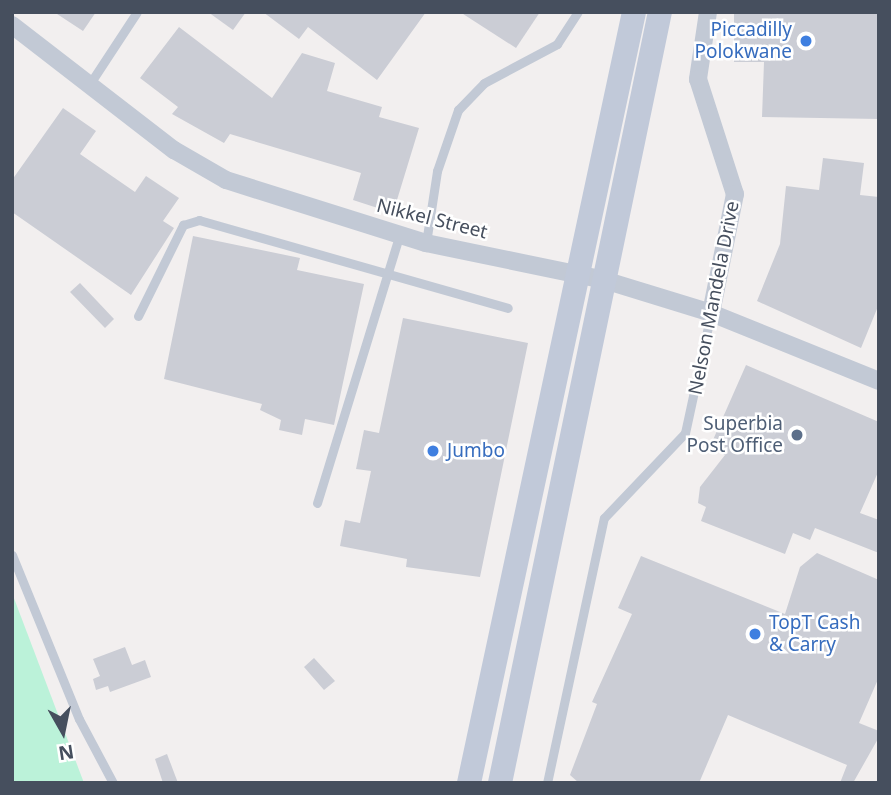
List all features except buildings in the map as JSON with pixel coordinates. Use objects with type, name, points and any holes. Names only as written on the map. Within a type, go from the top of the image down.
[{"type":"main road","points":[[469,783],[634,12]]},
{"type":"main road","points":[[500,783],[660,12]]},
{"type":"street","name":"Nelson Mandela Drive","points":[[708,12],[698,79],[735,194],[710,313]]},
{"type":"street","name":"Nikkel Street","points":[[12,24],[89,85],[226,180],[426,243],[604,280],[710,313],[879,381]]},
{"type":"lane","points":[[89,85],[137,12]]},
{"type":"lane","points":[[426,243],[437,171],[458,110],[484,83],[557,44],[578,12]]},
{"type":"lane","points":[[138,316],[183,225],[199,220],[508,308]]},
{"type":"lane","points":[[317,503],[385,275],[400,234]]},
{"type":"lane","name":"Nelson Mandela Drive","points":[[547,783],[548,760],[604,518],[685,433],[710,313]]},
{"type":"lane","points":[[12,555],[79,719],[113,783]]},
{"type":"green space","points":[[12,593],[84,783],[12,783]]},
{"type":"place","name":"Piccadilly Polokwane","points":[[806,41]]},
{"type":"place","name":"Superbia Post Office","points":[[797,435]]},
{"type":"place","name":"Jumbo","points":[[433,451]]},
{"type":"place","name":"TopT Cash & Carry","points":[[755,634]]}]
